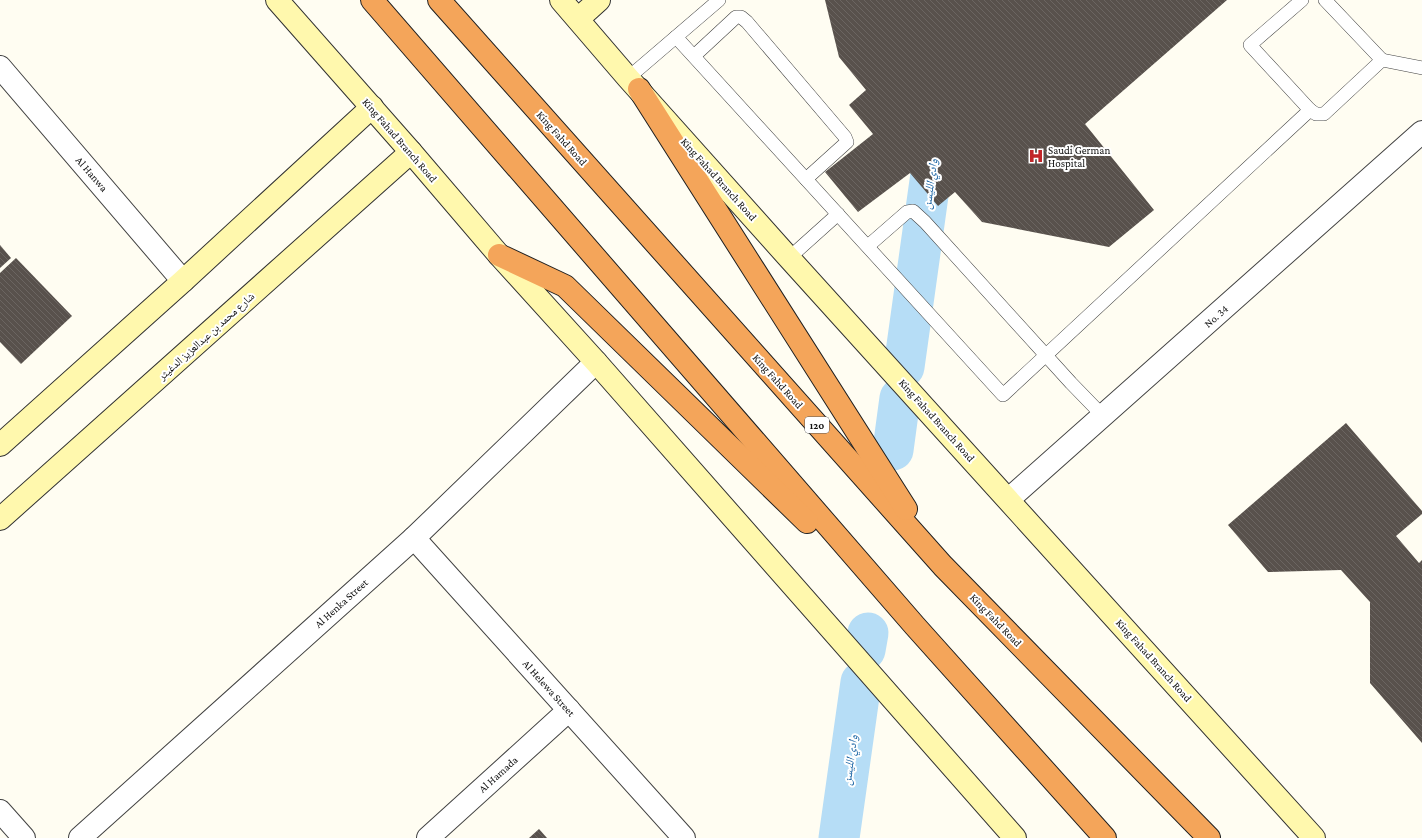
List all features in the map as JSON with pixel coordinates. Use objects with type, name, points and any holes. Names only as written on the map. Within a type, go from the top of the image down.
[{"type":"highway","points":[[372,0],[915,626],[1105,838]]},
{"type":"highway","name":"King Fahd Road","points":[[439,0],[942,566],[1210,838]]},
{"type":"highway","points":[[633,83],[942,566]]},
{"type":"highway","points":[[499,255],[565,286],[915,626]]},
{"type":"main road","name":"King Fahad Branch Road","points":[[277,0],[411,152],[499,255],[596,362],[1015,838]]},
{"type":"main road","name":"King Fahad Branch Road","points":[[561,0],[789,258],[1009,499],[1314,838]]},
{"type":"main road","points":[[578,19],[599,0]]},
{"type":"main road","points":[[1,442],[183,281],[372,108]]},
{"type":"main road","name":"شارع محمد بن عبدالعزيز الدغيثر","points":[[0,519],[411,152]]},
{"type":"street","name":"Al Hanwa","points":[[0,67],[183,281]]},
{"type":"street","name":"No. 34","points":[[1009,499],[1422,132]]},
{"type":"street","name":"Al Henka Street","points":[[81,838],[414,538],[596,362]]},
{"type":"street","name":"Al Helewa Street","points":[[414,538],[684,838]]},
{"type":"street","name":"Al Hamada","points":[[428,838],[569,710]]},
{"type":"street","points":[[0,811],[24,838]]},
{"type":"lane","points":[[633,83],[676,37],[719,0]]},
{"type":"lane","points":[[1301,0],[1250,45],[1310,110],[1316,114],[1324,114],[1382,60]]},
{"type":"lane","points":[[1326,0],[1382,60],[1422,68]]},
{"type":"lane","points":[[694,56],[736,17],[741,17],[747,22],[845,137],[847,142],[806,179]]},
{"type":"lane","points":[[676,37],[1003,395],[1047,356],[1310,110]]},
{"type":"lane","points":[[868,246],[907,212],[913,211],[1104,416]]},
{"type":"lane","points":[[789,258],[838,214]]},
{"type":"building","points":[[825,0],[1227,0],[1085,124],[1154,210],[1109,247],[982,222],[955,192],[938,206],[910,173],[858,212],[825,172],[873,134],[849,105],[866,90],[839,57]]},
{"type":"building","points":[[0,245],[11,258],[0,268]]},
{"type":"building","points":[[16,258],[72,316],[21,364],[0,342],[0,273]]},
{"type":"building","points":[[1346,423],[1422,511],[1422,514],[1396,536],[1419,563],[1422,560],[1422,743],[1370,683],[1370,602],[1341,570],[1268,572],[1228,525]]},
{"type":"building","points":[[539,829],[547,838],[529,838]]},
{"type":"waterway","name":"وادي الليسن","points":[[904,367],[936,138]]},
{"type":"waterway","name":"وادي الليسن","points":[[893,450],[900,398]]},
{"type":"waterway","name":"وادي الليسن","points":[[865,650],[868,633]]},
{"type":"waterway","name":"وادي الليسن","points":[[839,838],[861,682]]},
{"type":"place","name":"Saudi German Hospital","points":[[1036,156]]}]
